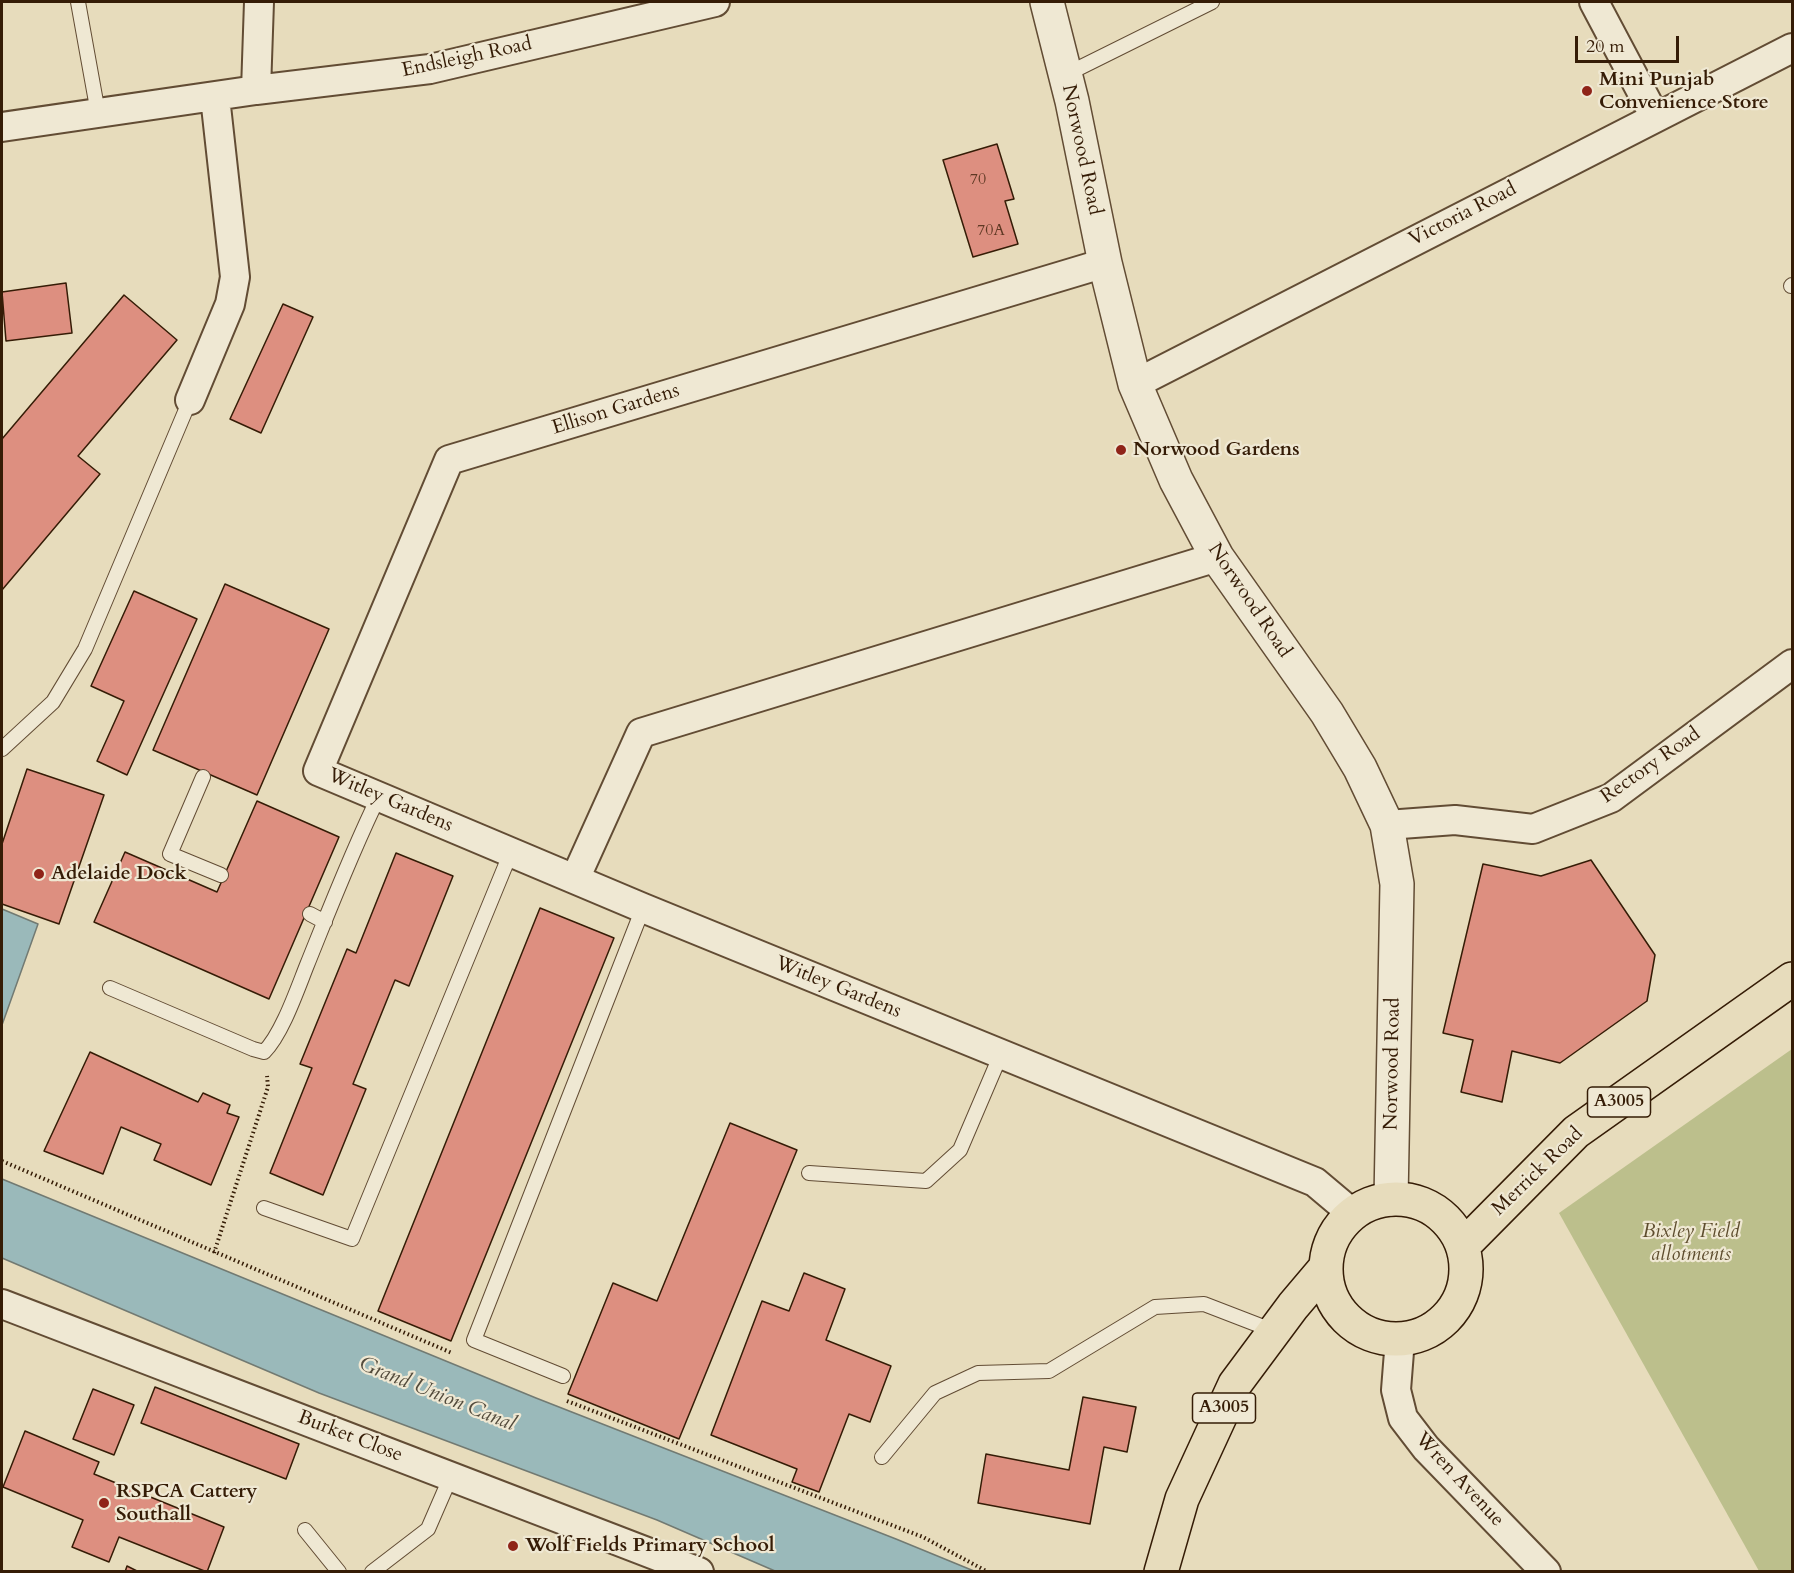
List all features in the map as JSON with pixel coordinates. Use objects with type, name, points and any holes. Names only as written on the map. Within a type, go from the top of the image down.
[{"type":"main road","name":"Merrick Road","points":[[1463,1246],[1576,1132],[1792,979]]},
{"type":"main road","name":"A3005","points":[[1391,1199],[1415,1201],[1437,1212],[1454,1229],[1463,1246],[1467,1270],[1462,1294],[1450,1315],[1422,1334],[1400,1340],[1375,1336],[1354,1325],[1341,1313],[1329,1291],[1326,1267],[1330,1243],[1353,1214],[1374,1202],[1391,1199]]},
{"type":"main road","name":"A3005","points":[[1161,1572],[1182,1499],[1235,1384],[1326,1267]]},
{"type":"street","points":[[256,90],[259,2]]},
{"type":"street","name":"Endsleigh Road","points":[[2,127],[256,90],[430,69],[715,2]]},
{"type":"street","name":"Norwood Road","points":[[1047,2],[1105,263],[1135,384],[1176,480],[1217,557],[1327,713],[1360,768],[1387,825],[1397,884],[1391,1199]]},
{"type":"street","points":[[1594,2],[1655,117]]},
{"type":"street","name":"Victoria Road","points":[[1135,384],[1792,48]]},
{"type":"street","points":[[190,400],[230,304],[235,277],[215,97]]},
{"type":"street","name":"Ellison Gardens","points":[[318,771],[449,460],[1105,263]]},
{"type":"street","points":[[575,879],[641,733],[1217,557]]},
{"type":"street","name":"Rectory Road","points":[[1387,825],[1455,820],[1533,829],[1566,816],[1611,798],[1792,664]]},
{"type":"street","name":"Witley Gardens","points":[[318,771],[643,908],[1315,1182],[1353,1214]]},
{"type":"street","name":"Burket Close","points":[[2,1304],[699,1572]]},
{"type":"street","name":"Wren Avenue","points":[[1400,1340],[1396,1390],[1403,1418],[1426,1448],[1546,1572]]},
{"type":"lane","points":[[78,2],[98,113]]},
{"type":"lane","points":[[1065,75],[1212,2]]},
{"type":"lane","points":[[2,749],[53,702],[85,649],[190,400]]},
{"type":"lane","points":[[203,777],[170,854],[220,875]]},
{"type":"lane","points":[[110,988],[264,1052],[272,1044],[277,1033],[379,796]]},
{"type":"lane","points":[[264,1208],[352,1239],[511,852]]},
{"type":"lane","points":[[563,1376],[474,1340],[643,908]]},
{"type":"lane","points":[[310,914],[325,922]]},
{"type":"lane","points":[[809,1173],[926,1181],[960,1150],[1001,1054]]},
{"type":"lane","points":[[882,1457],[935,1393],[978,1373],[1049,1371],[1155,1307],[1204,1304],[1274,1331]]},
{"type":"lane","points":[[372,1572],[428,1529],[451,1476]]},
{"type":"lane","points":[[305,1530],[339,1572]]},
{"type":"path","points":[[214,1253],[268,1087],[264,1052]]},
{"type":"green space","name":"Bixley Field allotments","points":[[1792,1049],[1792,1571],[1759,1571],[1559,1213]]},
{"type":"water","points":[[2,909],[38,924],[2,1025]]},
{"type":"water","name":"Grand Union Canal","points":[[2,1179],[536,1398],[974,1571],[775,1571],[657,1520],[319,1393],[2,1258]]},
{"type":"building","points":[[997,144],[1014,199],[1005,201],[1018,244],[973,257],[943,160]]},
{"type":"building","points":[[66,283],[72,333],[6,341],[2,292]]},
{"type":"building","points":[[124,295],[177,340],[78,456],[100,474],[2,590],[2,439]]},
{"type":"building","points":[[283,304],[313,317],[261,433],[230,419]]},
{"type":"building","points":[[225,584],[329,629],[257,795],[153,750]]},
{"type":"building","points":[[134,591],[197,619],[127,775],[97,761],[124,701],[91,686]]},
{"type":"building","name":"Adelaide Dock","points":[[27,769],[104,795],[59,924],[2,904],[2,844]]},
{"type":"building","points":[[257,801],[339,837],[269,999],[94,922],[125,852],[217,892]]},
{"type":"building","points":[[396,853],[453,876],[409,986],[395,980],[353,1084],[366,1089],[323,1195],[270,1173],[312,1068],[300,1064],[347,949],[356,953]]},
{"type":"building","points":[[1591,860],[1655,955],[1647,1001],[1560,1063],[1512,1051],[1502,1102],[1461,1092],[1473,1040],[1443,1033],[1483,864],[1541,876]]},
{"type":"building","points":[[540,908],[614,938],[451,1341],[378,1311]]},
{"type":"building","points":[[90,1052],[198,1102],[203,1093],[230,1105],[227,1113],[239,1117],[211,1185],[154,1160],[161,1144],[121,1127],[103,1174],[44,1151]]},
{"type":"building","points":[[730,1123],[797,1150],[679,1439],[568,1394],[613,1283],[657,1301]]},
{"type":"building","points":[[804,1273],[845,1289],[826,1340],[891,1366],[870,1422],[849,1414],[819,1492],[792,1482],[797,1469],[711,1435],[762,1301],[789,1311]]},
{"type":"building","points":[[155,1387],[299,1444],[286,1479],[141,1423]]},
{"type":"building","points":[[93,1389],[134,1405],[114,1455],[73,1439]]},
{"type":"building","points":[[1083,1397],[1136,1407],[1127,1452],[1104,1447],[1090,1524],[978,1503],[986,1454],[1069,1470]]},
{"type":"building","name":"RSPCA Cattery Southall","points":[[25,1431],[99,1462],[94,1474],[224,1527],[207,1572],[119,1537],[109,1562],[72,1547],[83,1520],[3,1487]]},
{"type":"building","points":[[127,1566],[139,1572],[125,1572]]},
{"type":"place","name":"Mini Punjab Convenience Store","points":[[1587,91]]},
{"type":"place","name":"Norwood Gardens","points":[[1121,450]]},
{"type":"place","name":"Adelaide Dock","points":[[39,874]]},
{"type":"place","name":"RSPCA Cattery Southall","points":[[104,1503]]},
{"type":"place","name":"Wolf Fields Primary School","points":[[513,1546]]}]
